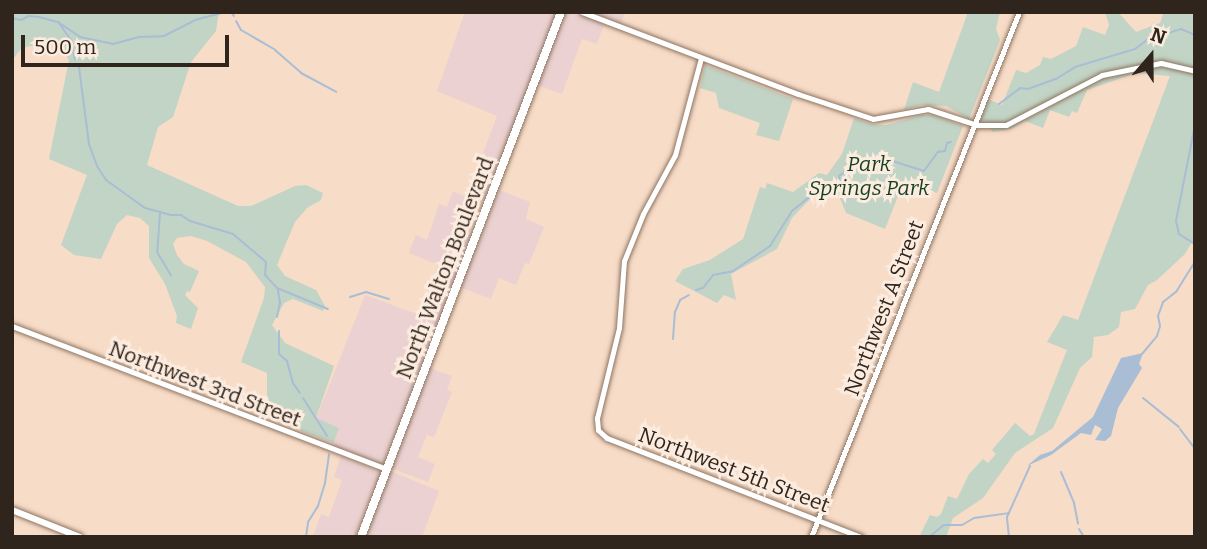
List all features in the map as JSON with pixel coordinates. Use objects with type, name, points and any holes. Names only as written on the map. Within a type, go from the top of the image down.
[{"type":"main road","name":"North Walton Boulevard","points":[[361,537],[562,13]]},
{"type":"main road","points":[[12,510],[80,537]]},
{"type":"street","points":[[582,12],[701,58],[873,119],[928,109],[973,124],[1006,125],[1102,75],[1161,63],[1195,71]]},
{"type":"street","name":"Northwest A Street","points":[[811,537],[1019,12]]},
{"type":"street","name":"Northwest 5th Street","points":[[701,58],[675,155],[643,214],[624,261],[619,328],[597,418],[598,430],[607,438],[860,537]]},
{"type":"street","name":"Northwest 3rd Street","points":[[12,326],[387,469]]},
{"type":"shaded area","points":[[465,12],[557,12],[485,201],[468,193],[497,116],[437,91]]},
{"type":"shaded area","points":[[566,12],[625,12],[619,29],[604,24],[597,44],[582,39],[562,94],[537,85]]},
{"type":"shaded area","points":[[499,190],[530,202],[526,219],[544,227],[529,264],[525,263],[516,285],[499,278],[491,299],[460,287]]},
{"type":"shaded area","points":[[453,191],[466,197],[452,229],[472,236],[383,467],[333,447],[339,428],[316,419],[365,295],[419,315],[438,265],[409,253],[416,235],[427,240],[439,204],[447,207]]},
{"type":"shaded area","points":[[430,368],[452,376],[447,390],[452,392],[434,437],[427,435],[418,457],[435,464],[428,482],[391,468]]},
{"type":"shaded area","points":[[341,456],[381,472],[355,537],[313,537],[321,514],[329,517],[342,480],[334,477]]},
{"type":"shaded area","points":[[390,471],[439,491],[422,537],[364,537]]},
{"type":"green space","points":[[12,12],[219,12],[216,31],[191,62],[173,117],[158,127],[147,165],[238,206],[251,206],[295,186],[306,185],[323,193],[321,200],[307,208],[295,222],[277,265],[285,276],[316,290],[325,306],[323,311],[293,299],[284,303],[272,325],[285,343],[334,366],[316,418],[339,428],[334,443],[301,431],[298,422],[286,414],[276,414],[267,406],[267,373],[241,362],[264,298],[265,287],[246,262],[207,241],[191,236],[177,238],[173,244],[177,255],[184,264],[199,271],[190,292],[187,291],[185,295],[198,308],[191,329],[176,323],[177,316],[165,284],[149,258],[149,226],[140,218],[127,215],[117,224],[101,259],[74,255],[61,245],[87,175],[49,159],[69,60],[60,47],[48,42],[22,48],[12,60]]},
{"type":"green space","points":[[968,12],[1000,12],[996,29],[1000,40],[969,119],[946,106],[920,105],[904,110],[913,82],[939,92]]},
{"type":"green space","points":[[1105,12],[1118,12],[1136,32],[1160,23],[1164,12],[1195,12],[1195,237],[1185,254],[1148,285],[1135,309],[1121,312],[1119,327],[1108,335],[1094,337],[1092,357],[1080,368],[1053,428],[1015,453],[983,498],[953,518],[946,537],[919,537],[930,515],[937,517],[941,514],[948,496],[957,499],[969,474],[983,459],[988,463],[996,454],[992,450],[1015,423],[1030,436],[1034,434],[1067,350],[1047,342],[1063,315],[1078,320],[1170,76],[1136,73],[1087,90],[1077,113],[1072,111],[1069,117],[1050,110],[1043,128],[1025,121],[1011,129],[993,132],[978,116],[985,98],[1002,105],[1016,70],[1026,73],[1040,65],[1043,57],[1051,59],[1076,46],[1083,27],[1105,35],[1109,25]]},
{"type":"green space","points":[[705,65],[793,99],[779,141],[756,135],[760,123],[719,108],[716,93],[700,88]]},
{"type":"green space","name":"Park Springs Park","points":[[922,115],[933,115],[963,126],[937,193],[904,181],[885,229],[846,213],[834,184],[808,195],[812,197],[792,218],[777,249],[731,274],[736,300],[724,295],[717,303],[675,281],[683,269],[710,260],[743,239],[760,187],[765,189],[767,183],[793,192],[819,173],[827,175],[842,154],[854,118],[871,124],[886,125]]},
{"type":"water","points":[[1143,353],[1139,364],[1142,368],[1118,408],[1111,436],[1105,441],[1095,440],[1102,429],[1095,425],[1091,435],[1081,433],[1051,455],[1027,466],[1040,455],[1052,451],[1093,417],[1121,358]]},
{"type":"waterway","points":[[12,18],[21,20],[29,16],[39,17],[58,22],[80,37],[113,44],[140,37],[164,36],[195,20],[225,12]]},
{"type":"waterway","points":[[231,12],[234,16]]},
{"type":"waterway","points":[[236,21],[241,30],[275,50],[301,73],[336,92]]},
{"type":"waterway","points":[[59,23],[71,40],[75,60]]},
{"type":"waterway","points":[[999,104],[1020,88],[1028,89],[1056,79],[1075,67],[1135,49],[1147,40],[1181,29],[1195,35]]},
{"type":"waterway","points":[[79,67],[89,144],[97,166],[106,180],[145,208],[181,215],[190,221],[233,234],[266,262],[265,275],[277,288],[328,309]]},
{"type":"waterway","points":[[1195,125],[1176,221],[1179,234],[1195,244]]},
{"type":"waterway","points":[[696,290],[703,288],[713,275],[733,271],[770,246],[792,211],[812,195],[837,190],[839,176],[855,164],[867,163],[871,158],[883,158],[924,171],[938,152],[945,151],[947,143],[951,142]]},
{"type":"waterway","points":[[160,213],[157,252],[171,275]]},
{"type":"waterway","points":[[1142,354],[1157,336],[1160,326],[1158,316],[1163,302],[1176,292],[1195,261]]},
{"type":"waterway","points":[[277,317],[280,303],[278,290]]},
{"type":"waterway","points":[[350,297],[366,292],[389,299]]},
{"type":"waterway","points":[[673,339],[675,312],[680,300],[689,295]]},
{"type":"waterway","points":[[279,331],[279,354],[287,361],[293,383],[300,393]]},
{"type":"waterway","points":[[303,398],[327,436]]},
{"type":"waterway","points":[[1143,398],[1179,427]]},
{"type":"waterway","points":[[1180,429],[1195,449]]},
{"type":"waterway","points":[[306,537],[308,522],[318,506],[325,483],[329,454]]},
{"type":"waterway","points":[[1009,537],[1007,517],[1030,466]]},
{"type":"waterway","points":[[1061,472],[1074,503],[1078,524]]},
{"type":"waterway","points":[[929,537],[944,525],[962,525],[974,518],[1009,513]]},
{"type":"waterway","points":[[1079,529],[1084,537]]}]
